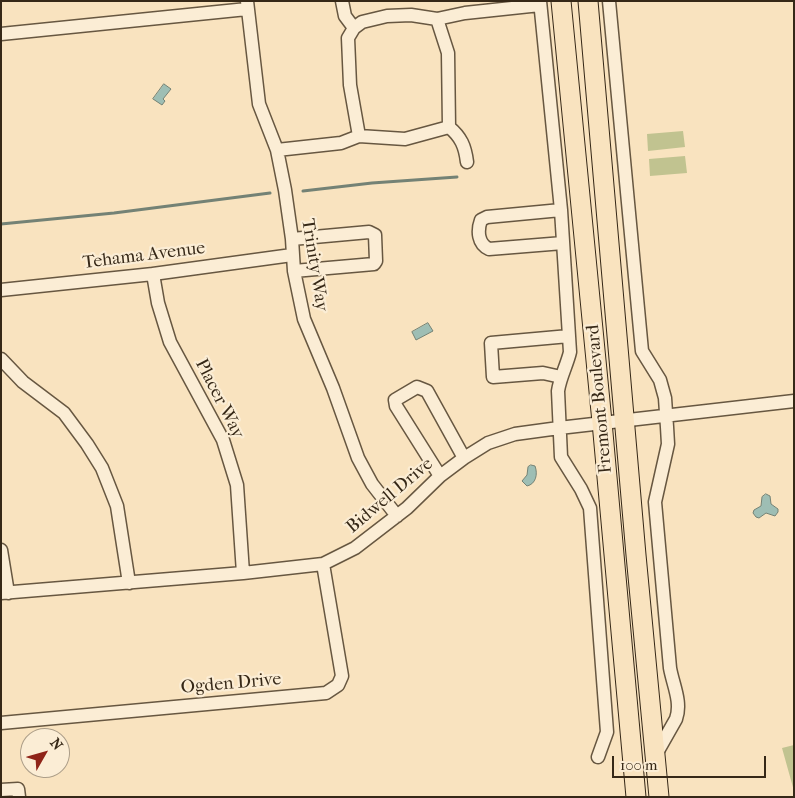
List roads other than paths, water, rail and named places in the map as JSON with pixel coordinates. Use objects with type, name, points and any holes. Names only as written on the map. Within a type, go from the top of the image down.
[{"type":"main road","name":"Fremont Boulevard","points":[[561,1],[636,797]]},
{"type":"main road","name":"Fremont Boulevard","points":[[588,1],[659,797]]},
{"type":"street","points":[[342,1],[345,16],[354,28]]},
{"type":"street","points":[[609,1],[642,351],[660,380],[668,444],[655,502],[670,671],[676,687],[678,713],[655,756]]},
{"type":"street","points":[[359,136],[350,85],[348,38],[354,28],[362,22],[387,16],[410,15],[437,19],[465,13],[540,3]]},
{"type":"street","name":"Fremont Boulevard","points":[[540,3],[564,243],[570,352],[558,391],[561,457],[581,489],[590,508],[607,732],[598,757]]},
{"type":"street","points":[[1,34],[247,5]]},
{"type":"street","name":"Trinity Way","points":[[247,5],[259,104],[277,150],[292,239],[294,271],[304,319],[334,388],[358,458],[372,484],[397,516]]},
{"type":"street","points":[[437,19],[448,52],[449,127]]},
{"type":"street","points":[[277,150],[341,143],[359,136],[405,139],[449,127]]},
{"type":"street","points":[[449,127],[458,134],[465,148],[466,162]]},
{"type":"street","points":[[561,210],[488,217],[481,220],[479,232],[483,245],[489,249],[564,243]]},
{"type":"street","points":[[292,239],[368,232],[375,235],[376,262],[374,264],[294,271]]},
{"type":"street","name":"Tehama Avenue","points":[[1,290],[153,274],[292,255]]},
{"type":"street","name":"Placer Way","points":[[153,274],[158,302],[170,342],[223,440],[237,485],[243,573]]},
{"type":"street","points":[[561,377],[543,373],[493,377],[491,343],[569,336]]},
{"type":"street","points":[[1,359],[23,382],[64,413],[102,468],[117,506],[130,583]]},
{"type":"street","points":[[440,476],[396,406],[395,400],[417,387],[428,390],[464,458]]},
{"type":"street","name":"Bidwell Drive","points":[[5,593],[243,573],[323,564],[355,548],[397,516],[440,476],[488,443],[516,434],[602,422],[794,401]]},
{"type":"street","points":[[1,550],[5,593]]},
{"type":"street","name":"Ogden Drive","points":[[1,723],[326,693],[338,684],[342,676],[323,564]]},
{"type":"street","points":[[1,790],[18,789],[19,797]]},
{"type":"water","points":[[164,84],[171,89],[163,99],[165,101],[162,105],[153,99]]},
{"type":"water","points":[[428,323],[433,331],[416,340],[412,332]]},
{"type":"water","points":[[531,465],[535,466],[536,475],[534,481],[527,486],[522,481],[527,475],[528,467]]},
{"type":"water","points":[[766,494],[770,496],[771,504],[778,509],[778,512],[775,516],[766,513],[759,518],[756,517],[753,513],[754,510],[761,506],[762,497]]},
{"type":"waterway","points":[[303,191],[372,183],[457,177]]},
{"type":"waterway","points":[[1,224],[114,213],[270,193]]}]
